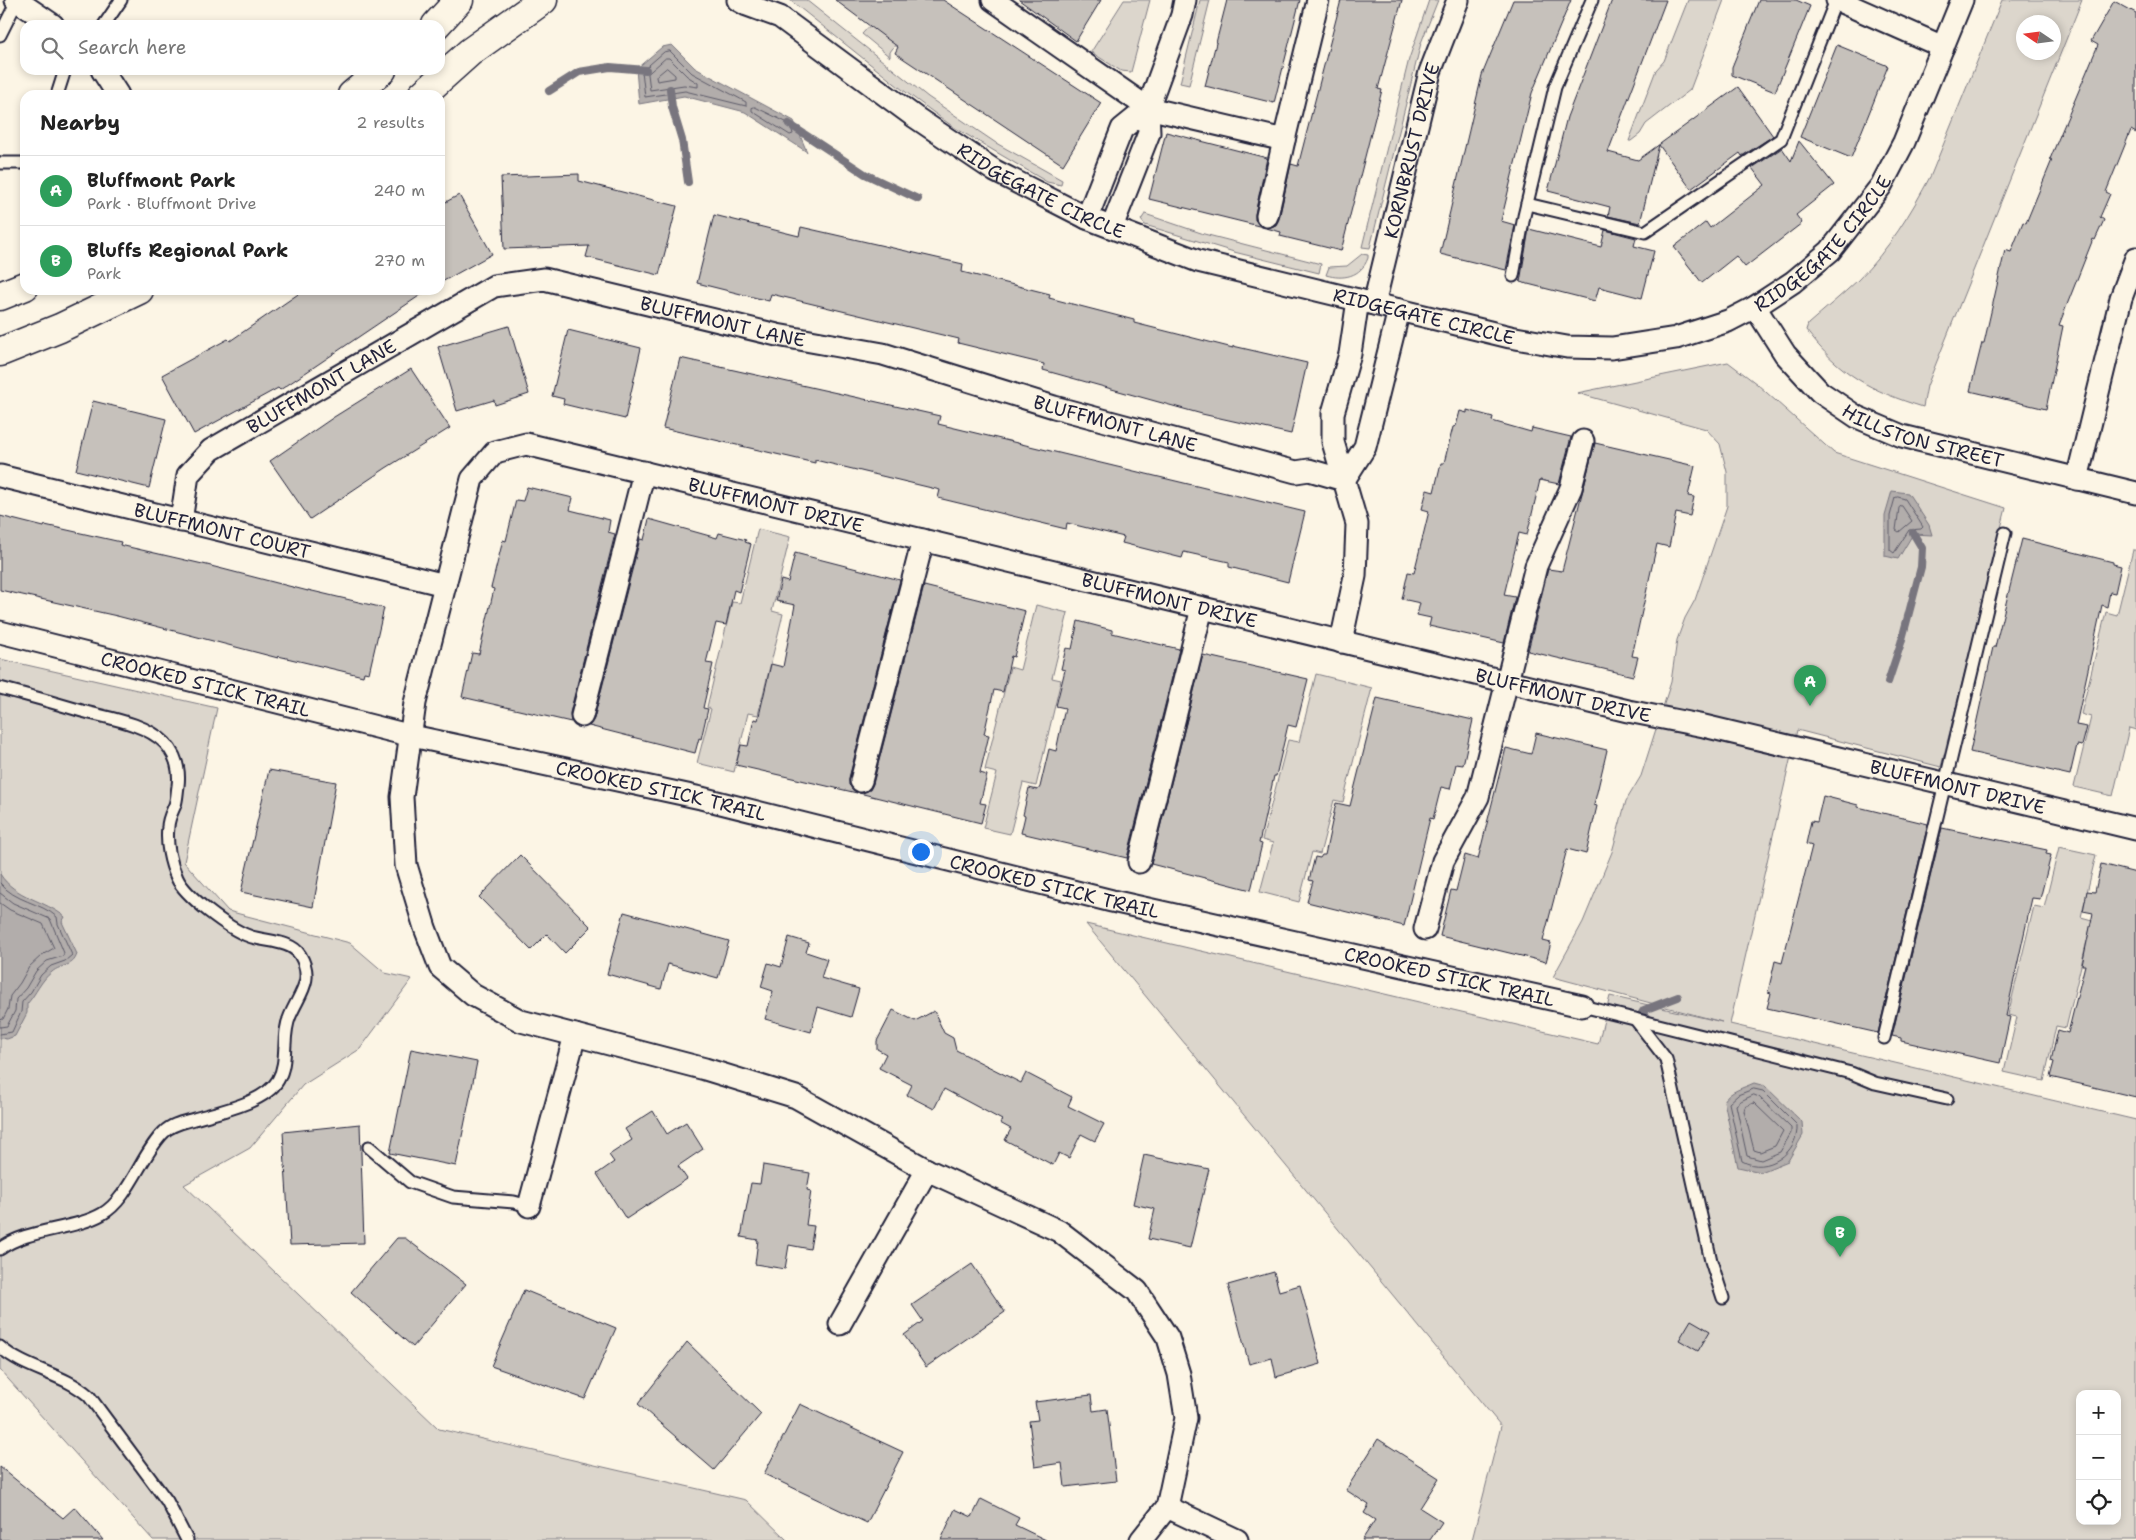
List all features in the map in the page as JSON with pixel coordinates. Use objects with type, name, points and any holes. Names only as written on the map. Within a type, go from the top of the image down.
[{"type":"main road","points":[[441,20],[459,0]]},
{"type":"main road","points":[[445,74],[470,52],[543,0]]},
{"type":"main road","points":[[358,90],[376,75]]},
{"type":"main road","points":[[428,90],[444,75]]},
{"type":"main road","points":[[0,296],[20,288]]},
{"type":"main road","points":[[0,352],[60,328],[129,295]]},
{"type":"street","points":[[17,0],[46,20]]},
{"type":"street","name":"RIDGEGATE CIRCLE","points":[[738,0],[747,5],[775,8],[915,117],[995,171],[1086,218],[1198,261],[1510,337],[1558,346],[1612,348],[1676,338],[1728,321],[1755,307],[1793,282],[1830,251],[1881,186],[1904,142],[1962,0]]},
{"type":"street","points":[[1112,227],[1148,133],[1148,108],[1182,15],[1185,0]]},
{"type":"street","points":[[1267,216],[1318,0]]},
{"type":"street","name":"KORNBRUST DRIVE","points":[[1341,642],[1354,576],[1357,524],[1333,442],[1333,413],[1430,72],[1458,0]]},
{"type":"street","points":[[1836,0],[1943,47]]},
{"type":"street","points":[[999,2],[1148,108],[1284,140]]},
{"type":"street","points":[[105,75],[115,90]]},
{"type":"street","points":[[1086,218],[1122,129],[1148,108]]},
{"type":"street","points":[[2077,479],[2128,300],[2136,258]]},
{"type":"street","name":"BLUFFMONT LANE","points":[[180,521],[188,475],[211,450],[494,286],[544,279],[777,335],[883,354],[1054,407],[1296,472],[1309,470],[1344,480]]},
{"type":"street","name":"HILLSTON STREET","points":[[1755,307],[1785,354],[1820,392],[1857,417],[1902,436],[2136,493]]},
{"type":"street","points":[[1344,480],[1365,447],[1399,310]]},
{"type":"street","points":[[1425,929],[1443,861],[1478,797],[1536,566],[1571,488],[1583,441]]},
{"type":"street","name":"BLUFFMONT DRIVE","points":[[412,736],[415,704],[472,479],[495,452],[526,444],[1628,711],[1704,726],[2136,829]]},
{"type":"street","points":[[582,716],[644,472]]},
{"type":"street","name":"BLUFFMONT COURT","points":[[0,476],[445,585]]},
{"type":"street","points":[[861,781],[922,540]]},
{"type":"street","points":[[1139,862],[1202,608]]},
{"type":"street","name":"CROOKED STICK TRAIL","points":[[0,632],[412,736],[701,798],[1112,901],[1582,1006]]},
{"type":"street","points":[[412,736],[402,797],[406,865],[425,928],[440,967],[473,995],[521,1021],[705,1069],[796,1097],[927,1170],[1059,1231],[1137,1291],[1168,1338],[1179,1374],[1186,1418],[1167,1507],[1141,1540]]},
{"type":"street","points":[[530,1206],[575,1036]]},
{"type":"street","points":[[840,1324],[927,1170]]},
{"type":"street","points":[[1167,1507],[1237,1540]]},
{"type":"lane","points":[[0,35],[17,0]]},
{"type":"lane","points":[[107,20],[121,0]]},
{"type":"lane","points":[[1513,276],[1527,204],[1555,87],[1592,0]]},
{"type":"lane","points":[[1527,204],[1645,232],[1781,139],[1836,0]]},
{"type":"lane","points":[[59,90],[63,75]]},
{"type":"lane","points":[[0,163],[20,163]]},
{"type":"lane","points":[[1884,1038],[2005,533]]},
{"type":"lane","points":[[0,688],[126,723],[148,731],[164,742],[172,752],[177,764],[179,779],[176,802],[168,826],[169,849],[178,880],[184,890],[238,932],[251,937],[289,945],[299,952],[306,966],[302,995],[289,1018],[286,1028],[283,1069],[278,1081],[270,1090],[237,1106],[180,1123],[166,1130],[155,1143],[117,1201],[103,1214],[14,1241],[0,1249]]},
{"type":"lane","points":[[1582,1006],[1851,1072],[1875,1083],[1947,1099]]},
{"type":"lane","points":[[1635,1019],[1666,1059],[1711,1261],[1723,1298]]},
{"type":"lane","points":[[369,1147],[410,1182],[453,1197],[514,1202],[530,1206]]},
{"type":"lane","points":[[0,1347],[26,1364],[78,1387],[89,1396],[167,1501],[187,1540]]},
{"type":"shaded area","points":[[790,0],[806,0],[928,97],[996,143],[1062,180],[1061,185],[1047,182],[952,126],[899,87]]},
{"type":"shaded area","points":[[1124,0],[1150,0],[1131,72],[1121,71],[1091,52]]},
{"type":"shaded area","points":[[1200,0],[1210,0],[1189,85],[1180,83]]},
{"type":"shaded area","points":[[1429,0],[1438,0],[1421,43],[1370,248],[1362,247],[1409,59]]},
{"type":"shaded area","points":[[1688,0],[1724,0],[1690,90],[1646,124],[1640,134],[1629,141],[1656,70],[1664,61]]},
{"type":"shaded area","points":[[2002,0],[2082,0],[2061,52],[2061,15],[2016,15],[2016,60],[2058,60],[1927,386],[1923,407],[1887,394],[1857,379],[1831,358],[1806,330],[1808,324],[1858,280],[1880,256],[1916,203],[1931,175]]},
{"type":"shaded area","points":[[875,20],[909,26],[890,52],[890,57],[862,34]]},
{"type":"shaded area","points":[[1145,214],[1204,234],[1321,264],[1319,273],[1234,252],[1145,225],[1141,220]]},
{"type":"shaded area","points":[[1362,254],[1368,255],[1365,264],[1351,276],[1326,275],[1329,267],[1347,266]]},
{"type":"shaded area","points":[[1728,362],[1757,384],[1834,453],[2006,508],[1941,767],[1797,730],[1730,1024],[2136,1120],[2136,1540],[1472,1540],[1501,1426],[1086,924],[1598,1044],[1610,996],[1722,1022],[1553,977],[1583,922],[1612,852],[1626,801],[1641,776],[1671,682],[1677,640],[1685,618],[1695,600],[1727,506],[1727,472],[1720,444],[1706,429],[1577,393]]},
{"type":"shaded area","points":[[758,529],[790,537],[772,611],[783,614],[758,715],[748,713],[734,772],[697,763],[711,709],[707,707],[732,602],[740,603]]},
{"type":"shaded area","points":[[2133,550],[2136,550],[2136,730],[2129,728],[2113,796],[2074,787],[2091,717],[2081,714],[2106,612],[2117,615]]},
{"type":"shaded area","points":[[1036,605],[1068,613],[1052,678],[1061,680],[1036,786],[1023,783],[1010,834],[983,828],[997,773],[985,770],[1010,667],[1020,670]]},
{"type":"shaded area","points":[[0,659],[217,708],[184,862],[228,911],[350,943],[385,973],[412,979],[360,1049],[303,1085],[250,1148],[184,1185],[439,1429],[746,1500],[787,1540],[153,1540],[0,1370]]},
{"type":"shaded area","points":[[1316,674],[1372,688],[1343,802],[1334,800],[1320,854],[1312,852],[1299,902],[1260,892],[1273,843],[1262,840],[1288,740],[1299,742]]},
{"type":"shaded area","points":[[2059,847],[2096,855],[2081,917],[2092,920],[2066,1028],[2056,1026],[2044,1081],[2004,1072],[2017,1017],[2008,1015],[2034,906],[2044,908]]},
{"type":"water","points":[[672,45],[695,68],[794,121],[807,152],[745,112],[684,96],[639,104],[636,69],[662,47]]},
{"type":"water","points":[[1892,491],[1908,493],[1929,525],[1932,535],[1913,534],[1898,559],[1885,556],[1885,515]]},
{"type":"water","points":[[0,874],[6,882],[22,894],[49,906],[65,917],[62,922],[77,954],[73,962],[48,975],[27,1004],[27,1013],[15,1036],[7,1039],[0,1038]]},
{"type":"water","points":[[1754,1083],[1765,1086],[1802,1122],[1803,1135],[1788,1161],[1761,1172],[1738,1167],[1724,1101],[1733,1092]]},
{"type":"building","points":[[835,0],[943,0],[1101,103],[1063,165],[895,53],[898,47]]},
{"type":"building","points":[[1019,0],[1101,0],[1076,41]]},
{"type":"building","points":[[1227,0],[1300,0],[1274,103],[1205,86]]},
{"type":"building","points":[[1341,0],[1402,0],[1378,89],[1382,90],[1341,251],[1280,236],[1281,232],[1266,228],[1276,225],[1291,164],[1298,166]]},
{"type":"building","points":[[1513,0],[1571,0],[1532,93],[1501,221],[1515,225],[1506,270],[1440,254],[1482,75]]},
{"type":"building","points":[[1612,0],[1666,0],[1608,152],[1638,160],[1738,87],[1773,136],[1742,156],[1740,153],[1691,189],[1659,145],[1640,223],[1608,216],[1610,207],[1548,191],[1567,117]]},
{"type":"building","points":[[1759,0],[1796,0],[1810,6],[1775,92],[1732,75],[1732,67]]},
{"type":"building","points":[[2114,1],[2136,13],[2136,133],[2131,130],[2106,192],[2110,194],[2100,217],[2104,220],[2095,240],[2093,239],[2059,325],[2063,326],[2046,409],[1970,391],[1982,343],[1984,343],[2005,250],[2011,252],[2023,222],[2026,223],[2052,160],[2050,159],[2098,45],[2091,41]]},
{"type":"building","points":[[1837,45],[1888,66],[1851,158],[1800,137]]},
{"type":"building","points":[[1166,132],[1267,158],[1255,214],[1255,220],[1263,227],[1149,199]]},
{"type":"building","points":[[1799,141],[1834,185],[1796,215],[1802,223],[1745,267],[1736,256],[1702,283],[1674,247],[1706,222],[1710,228],[1765,185],[1752,168],[1782,148],[1791,161]]},
{"type":"building","points":[[579,174],[579,181],[677,206],[659,275],[586,257],[589,246],[504,249],[501,177]]},
{"type":"building","points":[[459,195],[492,254],[445,280],[445,202]]},
{"type":"building","points":[[714,215],[799,236],[801,227],[963,264],[962,272],[1050,294],[1049,298],[1134,320],[1134,323],[1233,348],[1233,346],[1307,363],[1291,434],[1202,414],[1043,370],[1044,364],[958,343],[959,339],[771,294],[769,301],[697,283]]},
{"type":"building","points":[[1529,229],[1601,247],[1605,230],[1636,238],[1634,246],[1654,251],[1642,298],[1599,287],[1595,301],[1520,282]]},
{"type":"building","points":[[297,295],[421,295],[280,390],[278,388],[194,434],[162,375],[228,339],[230,341]]},
{"type":"building","points":[[509,326],[529,394],[495,405],[494,400],[457,411],[438,347]]},
{"type":"building","points":[[568,330],[641,348],[625,419],[563,404],[564,399],[552,396]]},
{"type":"building","points":[[680,358],[940,416],[938,424],[1305,512],[1288,582],[1229,567],[1229,562],[1184,552],[1182,558],[1122,543],[1124,537],[1067,523],[1066,529],[938,498],[940,490],[815,460],[815,463],[663,428]]},
{"type":"building","points":[[411,369],[450,428],[310,519],[270,461],[334,417]]},
{"type":"building","points":[[93,401],[166,419],[149,488],[76,470]]},
{"type":"building","points":[[1467,410],[1493,417],[1492,421],[1531,432],[1532,428],[1571,437],[1559,484],[1540,480],[1527,535],[1519,533],[1504,595],[1515,597],[1504,643],[1429,626],[1431,618],[1417,615],[1420,603],[1402,599],[1408,572],[1414,573],[1429,511],[1422,509],[1427,490],[1434,492],[1453,427],[1456,426],[1460,411],[1467,413]]},
{"type":"building","points":[[1595,443],[1695,466],[1688,496],[1694,497],[1690,516],[1676,513],[1669,547],[1657,544],[1632,656],[1638,657],[1633,676],[1528,651],[1548,569],[1562,571]]},
{"type":"building","points":[[527,487],[573,498],[570,510],[610,520],[608,532],[615,534],[570,713],[571,722],[462,697],[472,653],[479,654],[494,589],[491,588],[503,540],[506,541],[516,500],[523,501]]},
{"type":"building","points":[[0,516],[44,527],[45,525],[121,542],[120,545],[384,608],[369,673],[364,672],[363,676],[278,656],[278,658],[117,616],[0,590]]},
{"type":"building","points":[[649,519],[717,538],[719,533],[746,540],[745,542],[751,544],[739,592],[734,590],[726,625],[716,623],[706,663],[713,664],[703,708],[708,709],[701,739],[699,738],[695,753],[589,726],[594,719],[640,539],[644,540]]},
{"type":"building","points":[[2022,539],[2113,562],[2113,564],[2121,566],[2115,593],[2110,592],[2107,607],[2102,605],[2076,725],[2087,727],[2082,746],[2077,745],[2070,775],[1970,752],[1993,647],[1995,647]]},
{"type":"building","points":[[795,553],[900,580],[849,778],[849,785],[857,793],[736,765],[741,745],[748,746],[754,719],[758,720],[771,664],[783,667],[795,605],[776,601],[781,580],[788,582]]},
{"type":"building","points":[[924,586],[1025,611],[1014,657],[1011,656],[1003,692],[994,690],[984,734],[989,735],[980,773],[987,775],[980,803],[986,804],[981,823],[859,793],[870,790],[873,784]]},
{"type":"building","points":[[1078,621],[1112,630],[1112,633],[1179,649],[1127,858],[1021,833],[1029,788],[1038,790],[1049,749],[1056,751],[1065,708],[1056,706],[1065,670],[1061,669],[1066,648],[1072,649]]},
{"type":"building","points":[[1203,655],[1308,679],[1296,727],[1288,725],[1276,776],[1274,776],[1259,843],[1262,844],[1251,890],[1151,864]]},
{"type":"building","points":[[1377,698],[1473,720],[1463,765],[1456,764],[1450,789],[1441,787],[1433,819],[1430,818],[1404,926],[1307,902],[1313,881],[1309,880],[1315,857],[1320,858],[1322,855],[1325,855],[1336,803],[1350,806]]},
{"type":"building","points":[[1536,733],[1607,750],[1594,805],[1597,806],[1586,854],[1567,849],[1543,941],[1551,943],[1546,962],[1440,936],[1451,890],[1456,891],[1465,855],[1478,859],[1506,748],[1531,754]]},
{"type":"building","points":[[269,770],[336,782],[313,907],[241,892]]},
{"type":"building","points":[[1823,796],[1858,805],[1858,807],[1928,824],[1878,1033],[1767,1008],[1771,993],[1768,992],[1775,961],[1782,963],[1812,846],[1806,844],[1811,821],[1817,822]]},
{"type":"building","points":[[1942,828],[2047,850],[2046,854],[2051,855],[2040,899],[2032,898],[2006,1016],[2010,1017],[2000,1063],[1901,1041],[1901,1038],[1892,1036]]},
{"type":"building","points":[[520,855],[591,927],[565,953],[547,934],[531,950],[479,897]]},
{"type":"building","points":[[2101,864],[2136,873],[2136,1097],[2050,1077],[2054,1062],[2051,1061],[2058,1030],[2068,1033],[2085,965],[2082,965],[2093,913],[2083,911],[2087,891],[2095,892]]},
{"type":"building","points":[[624,912],[729,941],[718,978],[668,964],[661,989],[607,974]]},
{"type":"building","points":[[789,937],[809,943],[806,952],[827,959],[821,978],[859,989],[851,1017],[818,1007],[811,1032],[765,1019],[773,991],[761,987],[768,963],[781,967]]},
{"type":"building","points":[[893,1010],[915,1021],[934,1011],[944,1033],[953,1038],[956,1050],[1021,1083],[1026,1073],[1072,1097],[1068,1106],[1104,1124],[1095,1141],[1081,1134],[1069,1158],[1059,1153],[1053,1165],[1005,1140],[1011,1129],[1000,1123],[1002,1120],[944,1089],[934,1109],[907,1095],[912,1085],[879,1068],[886,1054],[877,1049],[877,1041]]},
{"type":"building","points":[[411,1049],[477,1062],[456,1166],[390,1153]]},
{"type":"building","points":[[653,1111],[667,1134],[686,1122],[703,1149],[678,1166],[687,1179],[626,1219],[597,1174],[614,1162],[609,1155],[632,1140],[625,1129]]},
{"type":"building","points":[[360,1124],[364,1243],[290,1245],[283,1132]]},
{"type":"building","points":[[1144,1155],[1209,1169],[1190,1248],[1148,1239],[1155,1209],[1133,1204]]},
{"type":"building","points":[[763,1165],[810,1173],[807,1190],[811,1191],[806,1225],[814,1226],[810,1249],[789,1245],[785,1269],[755,1264],[758,1240],[741,1237],[751,1183],[760,1184]]},
{"type":"building","points":[[397,1238],[405,1238],[466,1284],[413,1347],[351,1292]]},
{"type":"building","points":[[972,1264],[1005,1312],[926,1367],[904,1335],[923,1321],[912,1305]]},
{"type":"building","points":[[1274,1272],[1279,1291],[1300,1285],[1321,1364],[1276,1377],[1272,1358],[1249,1364],[1228,1285]]},
{"type":"building","points":[[524,1290],[616,1328],[585,1399],[491,1366]]},
{"type":"building","points":[[1691,1320],[1710,1331],[1698,1351],[1679,1340]]},
{"type":"building","points":[[687,1342],[761,1414],[714,1470],[638,1404]]},
{"type":"building","points":[[1091,1395],[1093,1411],[1107,1409],[1116,1481],[1065,1487],[1062,1463],[1035,1467],[1029,1421],[1038,1420],[1035,1402]]},
{"type":"building","points":[[800,1404],[903,1452],[867,1523],[764,1474]]},
{"type":"building","points":[[1378,1439],[1439,1478],[1420,1508],[1442,1522],[1430,1540],[1362,1540],[1375,1520],[1364,1513],[1369,1505],[1346,1490]]},
{"type":"building","points":[[0,1467],[63,1518],[75,1507],[103,1540],[0,1540]]},
{"type":"building","points":[[981,1499],[1019,1518],[1015,1525],[1046,1540],[941,1540],[955,1509],[972,1517]]},
{"type":"waterway","points":[[549,91],[579,72],[610,67],[646,70]]},
{"type":"waterway","points":[[670,89],[672,107],[682,140],[688,182]]},
{"type":"waterway","points":[[789,124],[865,174],[918,199]]},
{"type":"waterway","points":[[1888,682],[1901,643],[1921,567],[1922,548],[1913,533]]},
{"type":"waterway","points":[[1647,1017],[1642,1013],[1644,1010],[1678,997]]},
{"type":"place","name":"Bluffmont Park","points":[[1810,706]]},
{"type":"place","name":"Bluffs Regional Park","points":[[1840,1257]]}]
